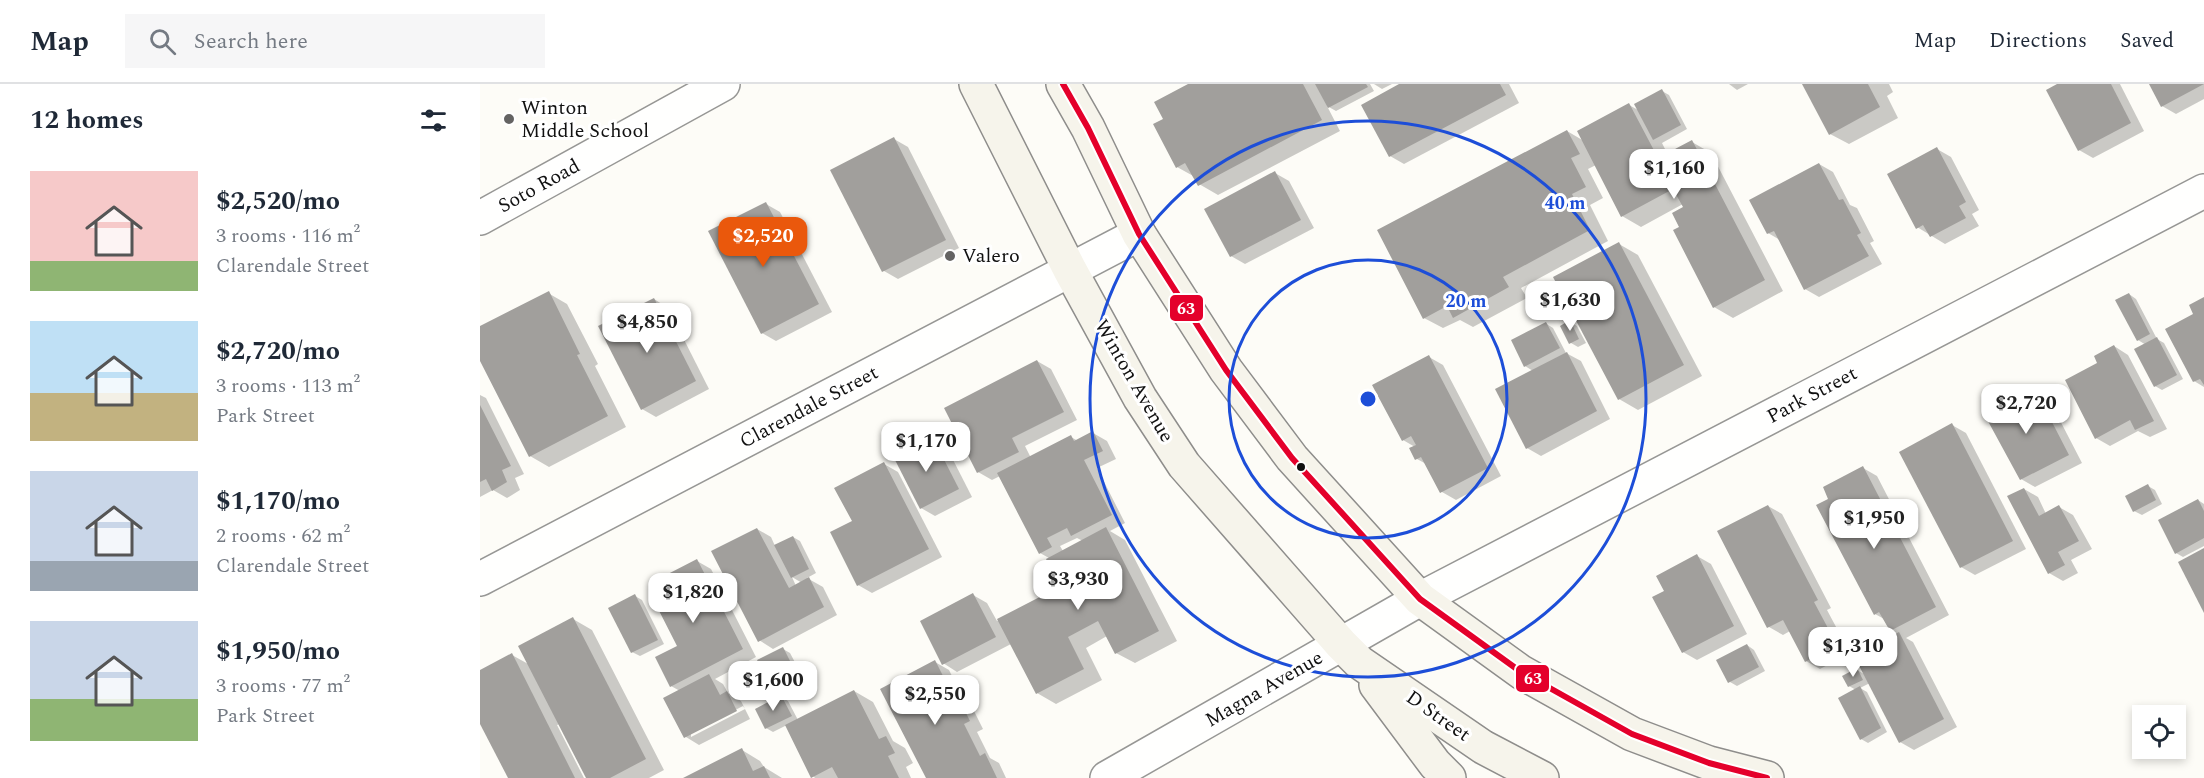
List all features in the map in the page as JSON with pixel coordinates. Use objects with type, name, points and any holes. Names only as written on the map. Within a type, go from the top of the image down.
[{"type":"main road","name":"Winton Avenue","points":[[976,84],[1070,270],[1140,398],[1184,465],[1350,653]]},
{"type":"main road","points":[[1063,84],[1088,128],[1138,234],[1226,370],[1292,458],[1420,599],[1521,672],[1632,734],[1707,771],[1767,778]]},
{"type":"main road","points":[[1350,653],[1435,764],[1449,778]]},
{"type":"main road","name":"D Street","points":[[1350,653],[1483,747],[1542,778]]},
{"type":"street","name":"Soto Road","points":[[480,218],[723,84]]},
{"type":"street","name":"Park Street","points":[[1420,599],[2204,191]]},
{"type":"street","name":"Clarendale Street","points":[[480,579],[1138,234]]},
{"type":"street","name":"Magna Avenue","points":[[1107,778],[1350,653],[1420,599]]},
{"type":"building","points":[[1188,84],[1303,84],[1322,120],[1198,186],[1185,163],[1176,168],[1153,124],[1163,119],[1154,102]]},
{"type":"building","points":[[1315,84],[1366,84],[1368,87],[1328,108]]},
{"type":"building","points":[[1399,84],[1500,84],[1506,95],[1389,157],[1361,105]]},
{"type":"building","points":[[1802,84],[1868,84],[1880,107],[1829,135]]},
{"type":"building","points":[[2057,84],[2111,84],[2131,123],[2078,151],[2046,90]]},
{"type":"building","points":[[2149,84],[2204,84],[2161,107]]},
{"type":"building","points":[[1662,89],[1681,125],[1653,140],[1634,104]]},
{"type":"building","points":[[1629,103],[1658,158],[1692,140],[1765,280],[1713,308],[1673,230],[1679,227],[1672,213],[1683,207],[1673,189],[1621,217],[1577,131]]},
{"type":"building","points":[[1567,130],[1580,154],[1571,158],[1586,187],[1572,194],[1590,230],[1503,277],[1509,287],[1453,318],[1447,306],[1423,319],[1377,230]]},
{"type":"building","points":[[894,137],[946,240],[882,272],[830,170]]},
{"type":"building","points":[[1937,147],[1966,202],[1959,206],[1966,218],[1930,237],[1923,225],[1916,229],[1887,174]]},
{"type":"building","points":[[1819,163],[1839,200],[1843,199],[1861,233],[1857,235],[1869,256],[1804,290],[1774,231],[1767,234],[1749,200]]},
{"type":"building","points":[[1275,171],[1301,220],[1230,257],[1204,209]]},
{"type":"building","points":[[766,202],[819,304],[761,334],[708,231]]},
{"type":"building","points":[[1619,242],[1684,365],[1618,400],[1553,277]]},
{"type":"building","points":[[549,291],[580,354],[577,355],[608,416],[529,457],[480,361],[480,326]]},
{"type":"building","points":[[2129,293],[2150,334],[2137,341],[2115,300]]},
{"type":"building","points":[[2204,297],[2204,385],[2200,379],[2193,382],[2165,329],[2193,314],[2189,305]]},
{"type":"building","points":[[654,298],[696,381],[641,410],[598,326]]},
{"type":"building","points":[[1570,320],[1579,339],[1569,344],[1560,326]]},
{"type":"building","points":[[1546,322],[1560,348],[1524,367],[1511,340]]},
{"type":"building","points":[[2157,337],[2177,375],[2154,387],[2134,349]]},
{"type":"building","points":[[2114,345],[2154,421],[2135,430],[2130,420],[2095,439],[2065,380],[2097,363],[2094,356]]},
{"type":"building","points":[[1567,352],[1597,411],[1526,449],[1495,389]]},
{"type":"building","points":[[1429,355],[1488,468],[1440,493],[1421,457],[1415,460],[1409,448],[1416,445],[1411,436],[1402,441],[1372,385]]},
{"type":"building","points":[[1037,360],[1064,412],[1012,438],[1019,452],[977,473],[944,408]]},
{"type":"building","points":[[2015,395],[2020,404],[2038,395],[2069,455],[2020,480],[1983,412]]},
{"type":"building","points":[[480,405],[511,466],[502,470],[507,482],[492,491],[486,479],[480,482]]},
{"type":"building","points":[[1952,423],[2013,541],[1960,568],[1899,452]]},
{"type":"building","points":[[1093,431],[1103,451],[1084,460],[1112,515],[1071,536],[1067,528],[1047,538],[1052,547],[1039,554],[997,473],[1071,435],[1074,441]]},
{"type":"building","points":[[933,438],[959,489],[920,509],[894,458]]},
{"type":"building","points":[[884,462],[929,549],[857,586],[830,532],[852,521],[834,488]]},
{"type":"building","points":[[1863,466],[1936,607],[1890,631],[1879,612],[1874,615],[1816,505],[1828,499],[1823,487]]},
{"type":"building","points":[[2148,484],[2156,500],[2133,512],[2125,496]]},
{"type":"building","points":[[2024,488],[2039,516],[2059,505],[2079,541],[2058,552],[2065,565],[2048,574],[2007,496]]},
{"type":"building","points":[[2198,499],[2204,511],[2204,538],[2175,554],[2158,520]]},
{"type":"building","points":[[1768,505],[1818,600],[1814,602],[1837,645],[1805,662],[1783,620],[1767,628],[1717,531]]},
{"type":"building","points":[[1106,527],[1159,631],[1115,654],[1098,621],[1068,637],[1084,669],[1036,694],[997,619],[1061,586],[1046,559]]},
{"type":"building","points":[[757,528],[789,588],[809,577],[824,607],[758,642],[711,551]]},
{"type":"building","points":[[793,536],[809,569],[791,578],[774,545]]},
{"type":"building","points":[[2204,548],[2204,613],[2178,562]]},
{"type":"building","points":[[1697,554],[1734,626],[1682,653],[1652,597],[1664,591],[1656,576]]},
{"type":"building","points":[[697,559],[743,649],[670,687],[655,657],[677,646],[650,593],[668,583],[664,576]]},
{"type":"building","points":[[973,593],[996,637],[942,665],[920,621]]},
{"type":"building","points":[[635,594],[658,640],[631,653],[608,608]]},
{"type":"building","points":[[573,617],[646,759],[610,778],[586,778],[518,646]]},
{"type":"building","points":[[1899,632],[1944,719],[1899,743],[1854,656]]},
{"type":"building","points":[[1747,644],[1759,667],[1728,683],[1716,660]]},
{"type":"building","points":[[783,647],[799,679],[774,692],[757,660]]},
{"type":"building","points":[[512,653],[575,778],[508,778],[480,724],[480,670]]},
{"type":"building","points":[[935,660],[946,682],[943,683],[952,702],[959,699],[970,721],[964,724],[980,756],[985,753],[997,778],[926,778],[880,689]]},
{"type":"building","points":[[1857,668],[1863,680],[1848,687],[1842,676]]},
{"type":"building","points":[[709,674],[720,695],[727,691],[737,711],[684,738],[663,698]]},
{"type":"building","points":[[1860,686],[1881,728],[1860,740],[1838,698]]},
{"type":"building","points":[[854,690],[879,739],[886,736],[895,753],[888,756],[899,778],[838,778],[832,767],[811,778],[785,725]]},
{"type":"building","points":[[781,695],[792,716],[765,729],[755,709]]},
{"type":"building","points":[[742,748],[753,771],[764,766],[770,778],[683,778]]},
{"type":"transit line","name":"63","points":[[1063,84],[1088,128],[1139,234],[1226,370],[1292,458],[1420,599],[1521,672],[1632,734],[1709,763],[1767,778]]},
{"type":"place","name":"Winton Middle School","points":[[509,119]]},
{"type":"place","name":"Valero","points":[[950,256]]}]
